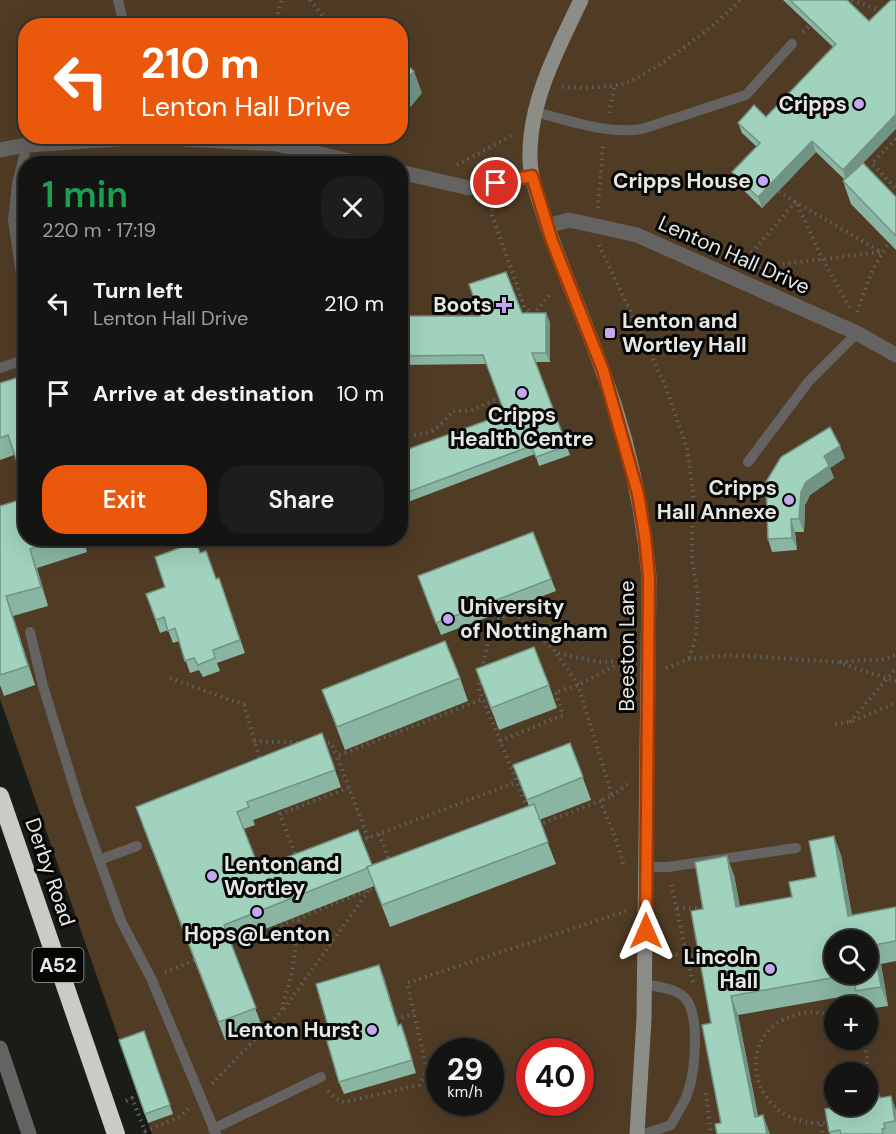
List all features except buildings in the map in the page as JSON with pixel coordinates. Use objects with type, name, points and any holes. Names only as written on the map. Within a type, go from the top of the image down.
[{"type":"highway","name":"Derby Road","points":[[0,796],[116,1134]]},
{"type":"street","name":"Beeston Lane","points":[[581,0],[559,46],[535,112],[531,137],[532,176],[547,226],[603,370],[638,494],[649,577],[645,984],[637,1134]]},
{"type":"street","points":[[0,150],[42,144]]},
{"type":"street","points":[[276,144],[328,156]]},
{"type":"street","points":[[408,174],[468,188],[532,176]]},
{"type":"street","name":"Lenton Hall Drive","points":[[547,226],[569,220],[637,235],[734,273],[896,354]]},
{"type":"street","points":[[0,1048],[28,1134]]},
{"type":"lane","points":[[118,0],[122,18]]},
{"type":"lane","points":[[535,112],[605,128],[631,131],[642,129],[746,95],[792,44]]},
{"type":"lane","points":[[24,156],[27,145]]},
{"type":"lane","points":[[18,179],[13,220],[18,254]]},
{"type":"lane","points":[[748,462],[809,381],[857,333]]},
{"type":"lane","points":[[0,368],[18,362]]},
{"type":"lane","points":[[30,632],[44,686],[99,860],[121,921],[151,978],[215,1131],[321,1077]]},
{"type":"lane","points":[[99,860],[137,846]]},
{"type":"lane","points":[[646,867],[668,867],[796,848]]},
{"type":"lane","points":[[644,1134],[671,1125],[688,1094],[694,1058],[692,1009],[686,998],[678,992],[645,984]]},
{"type":"path","points":[[279,18],[282,0]]},
{"type":"path","points":[[310,0],[325,18]]},
{"type":"path","points":[[561,87],[591,88],[625,83],[673,55],[728,15],[740,0]]},
{"type":"path","points":[[852,0],[885,13]]},
{"type":"path","points":[[615,84],[605,128],[599,177],[600,249],[660,375],[687,448],[693,492],[692,559],[698,596],[696,636],[689,659]]},
{"type":"path","points":[[429,179],[515,134],[531,137]]},
{"type":"path","points":[[896,139],[872,164],[896,189]]},
{"type":"path","points":[[496,183],[492,216],[523,309],[533,316]]},
{"type":"path","points":[[777,191],[881,252]]},
{"type":"path","points":[[795,201],[822,258],[855,317],[881,252],[889,242]]},
{"type":"path","points":[[734,273],[795,201]]},
{"type":"path","points":[[734,273],[822,258],[881,252]]},
{"type":"path","points":[[503,276],[512,272]]},
{"type":"path","points":[[533,322],[533,316],[548,297]]},
{"type":"path","points":[[408,436],[412,434],[429,433],[443,423],[453,411],[470,411],[500,398]]},
{"type":"path","points":[[530,815],[483,699],[479,680],[492,622],[502,615],[514,613],[557,653],[578,685],[612,796],[534,826]]},
{"type":"path","points":[[557,653],[598,662],[623,661]]},
{"type":"path","points":[[500,741],[563,715],[555,692],[578,685],[623,661],[648,654]]},
{"type":"path","points":[[666,668],[689,659],[728,655],[837,662],[884,659],[896,655]]},
{"type":"path","points":[[837,662],[896,681]]},
{"type":"path","points":[[850,722],[896,668]]},
{"type":"path","points":[[170,678],[244,705],[262,767]]},
{"type":"path","points":[[337,756],[483,699]]},
{"type":"path","points":[[835,724],[850,722],[896,703]]},
{"type":"path","points":[[254,741],[309,743]]},
{"type":"path","points":[[320,743],[331,743],[368,838]]},
{"type":"path","points":[[358,842],[517,782]]},
{"type":"path","points":[[280,814],[348,788]]},
{"type":"path","points":[[600,801],[616,839],[625,872]]},
{"type":"path","points":[[277,805],[300,867]]},
{"type":"path","points":[[379,834],[392,866]]},
{"type":"path","points":[[670,881],[693,982],[692,1009]]},
{"type":"path","points":[[231,946],[387,882]]},
{"type":"path","points":[[150,1128],[180,1117],[281,1012],[369,890]]},
{"type":"path","points":[[321,1077],[330,1093],[344,1102],[419,1085],[428,1070],[407,983],[628,910],[628,901]]},
{"type":"path","points":[[677,908],[706,908]]},
{"type":"path","points":[[281,1012],[292,972],[299,920]]},
{"type":"path","points":[[687,957],[702,951]]},
{"type":"path","points":[[151,978],[195,960]]},
{"type":"path","points":[[824,1015],[808,1012],[788,1017],[772,1028],[761,1044],[755,1062],[757,1083],[762,1097],[773,1111],[786,1120],[802,1125],[821,1125],[837,1120]]},
{"type":"path","points":[[396,1019],[414,1014]]},
{"type":"path","points":[[243,1033],[244,1036],[257,1031],[258,1036]]},
{"type":"path","points":[[688,1094],[716,1090]]},
{"type":"path","points":[[706,1092],[711,1134]]},
{"type":"path","points":[[821,1125],[823,1134]]},
{"type":"shaded area","name":"University of Nottingham","points":[[0,0],[896,0],[896,1134],[152,1134],[0,699]]},
{"type":"place","name":"Cripps","points":[[859,104]]},
{"type":"place","name":"Cripps House","points":[[763,181]]},
{"type":"place","name":"Boots","points":[[504,305]]},
{"type":"place","name":"Lenton and Wortley Hall","points":[[610,333]]},
{"type":"place","name":"Cripps Health Centre","points":[[522,393]]},
{"type":"place","name":"Cripps Hall Annexe","points":[[789,500]]},
{"type":"place","name":"University of Nottingham","points":[[448,619]]},
{"type":"place","name":"Lenton and Wortley","points":[[212,876]]},
{"type":"place","name":"Hops@Lenton","points":[[257,912]]},
{"type":"place","name":"Lincoln Hall","points":[[770,969]]},
{"type":"place","name":"Lenton Hurst","points":[[372,1030]]},
{"type":"route","points":[[496,183],[532,176],[552,241],[603,370],[638,494],[649,577],[646,931]]}]
